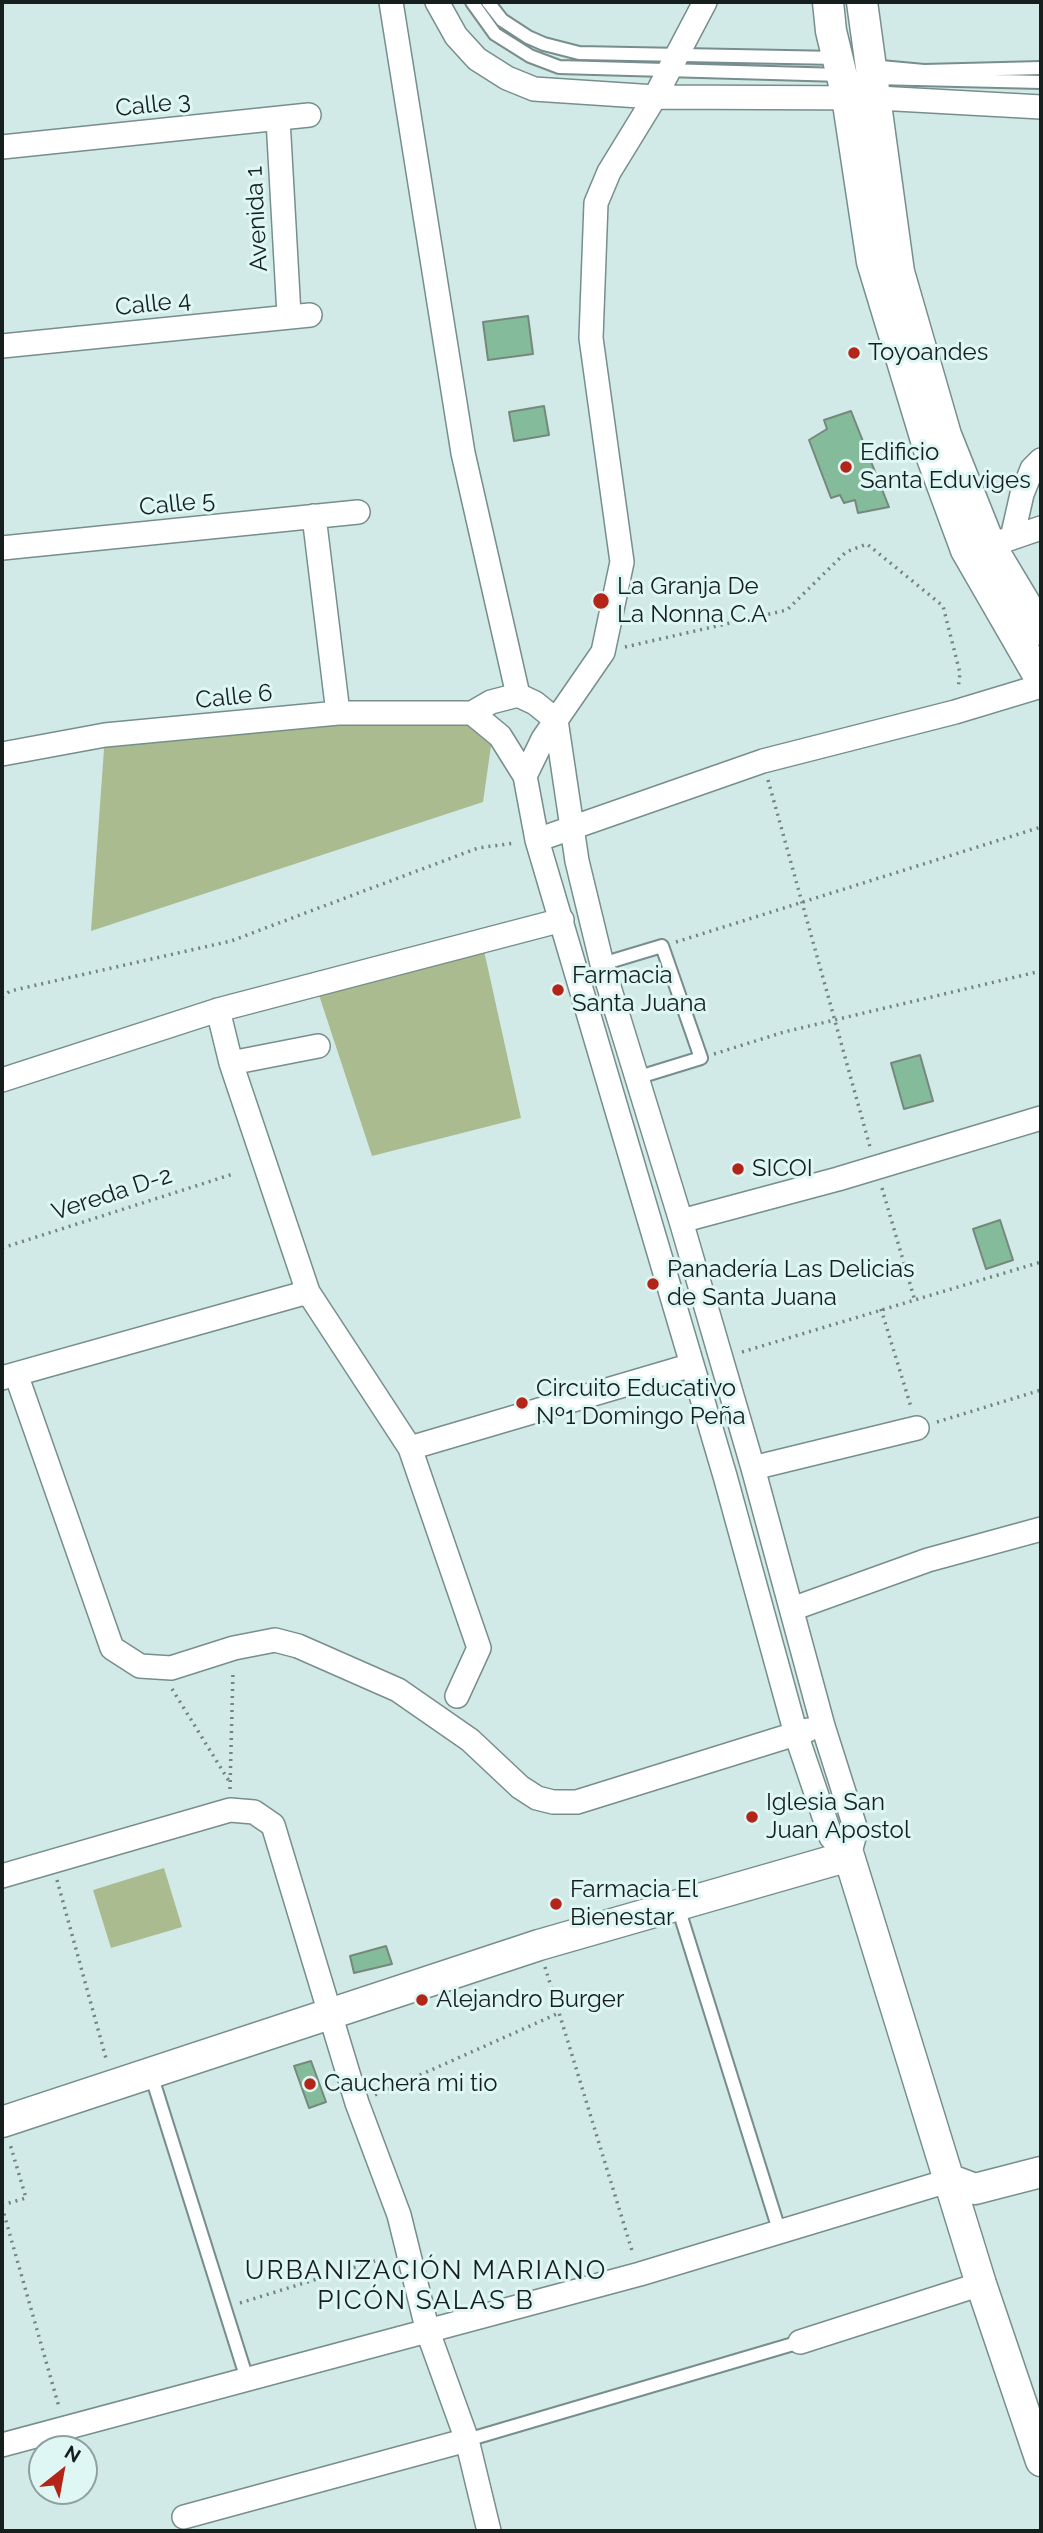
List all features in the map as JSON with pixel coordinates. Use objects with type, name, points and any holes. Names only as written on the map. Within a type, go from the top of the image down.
[{"type":"street","points":[[391,2],[463,453],[518,695]]},
{"type":"street","points":[[437,2],[466,49],[489,67],[522,85],[546,91],[655,97],[858,75],[1041,107]]},
{"type":"street","points":[[525,776],[556,720],[603,652],[622,562],[591,338],[596,203],[609,172],[655,97],[705,2]]},
{"type":"street","points":[[828,2],[831,32],[858,75],[900,272],[946,435],[1001,541],[1041,630]]},
{"type":"street","points":[[862,2],[858,75],[872,262],[928,447],[966,550],[1041,680]]},
{"type":"street","name":"Calle 3","points":[[2,147],[309,116]]},
{"type":"street","name":"Avenida 1","points":[[278,119],[299,315]]},
{"type":"street","name":"Calle 4","points":[[2,346],[299,315]]},
{"type":"street","points":[[1001,541],[1032,468],[1041,460]]},
{"type":"street","name":"Calle 5","points":[[2,548],[358,512]]},
{"type":"street","points":[[314,516],[338,713]]},
{"type":"street","points":[[1001,541],[1041,528]]},
{"type":"street","points":[[537,840],[763,761],[955,712],[1041,686]]},
{"type":"street","points":[[849,1856],[856,1830],[823,1726],[753,1468],[681,1221],[602,964],[571,828],[556,720],[535,703],[518,695],[491,702],[472,713],[499,736],[525,776],[537,840],[612,1085],[650,1227],[692,1365],[796,1734],[831,1837],[849,1856],[981,2284],[1041,2461]]},
{"type":"street","name":"Calle 6","points":[[2,754],[105,735],[338,713],[472,713]]},
{"type":"street","points":[[2,1080],[218,1010],[562,920]]},
{"type":"street","points":[[218,1010],[231,1063],[308,1292],[410,1448],[479,1648],[457,1696]]},
{"type":"street","points":[[231,1063],[318,1046]]},
{"type":"street","points":[[681,1221],[1041,1118]]},
{"type":"street","points":[[308,1292],[9,1376],[112,1648],[140,1666],[171,1668],[234,1648],[275,1640],[298,1646],[398,1690],[470,1740],[520,1787],[537,1798],[553,1802],[577,1802],[823,1726]]},
{"type":"street","points":[[410,1448],[692,1365]]},
{"type":"street","points":[[753,1468],[917,1428]]},
{"type":"street","points":[[792,1609],[928,1560],[1041,1529]]},
{"type":"street","points":[[2,1877],[230,1810],[254,1812],[273,1825],[357,2103],[399,2216],[428,2332],[467,2440],[489,2531]]},
{"type":"street","points":[[2,2122],[150,2071],[539,1945],[849,1856]]},
{"type":"street","points":[[2,2445],[640,2274],[951,2180],[1041,2157]]},
{"type":"street","points":[[951,2180],[975,2189],[1041,2172]]},
{"type":"street","points":[[800,2342],[981,2284]]},
{"type":"street","points":[[184,2517],[467,2440]]},
{"type":"lane","points":[[472,2],[495,34],[530,56],[551,65],[572,69],[672,62]]},
{"type":"lane","points":[[488,2],[502,20],[560,50],[672,62],[858,75],[1041,82]]},
{"type":"lane","points":[[858,75],[1041,68]]},
{"type":"lane","points":[[602,964],[662,946],[701,1058],[636,1077]]},
{"type":"lane","points":[[677,1904],[780,2233]]},
{"type":"lane","points":[[150,2071],[247,2379]]},
{"type":"lane","points":[[467,2440],[800,2342]]},
{"type":"path","points":[[603,652],[787,610],[846,552],[867,544],[943,606],[960,673],[955,712]]},
{"type":"path","points":[[763,761],[833,1021],[915,1301]]},
{"type":"path","points":[[662,946],[1041,827]]},
{"type":"path","points":[[2,997],[10,991],[231,940],[478,848],[537,840]]},
{"type":"path","points":[[701,1058],[833,1021],[1041,971]]},
{"type":"path","name":"Vereda D-2","points":[[2,1248],[233,1174]]},
{"type":"path","points":[[720,1359],[1041,1262]]},
{"type":"path","points":[[881,1309],[917,1428],[1041,1390]]},
{"type":"path","points":[[230,1810],[234,1648]]},
{"type":"path","points":[[158,1667],[229,1782]]},
{"type":"path","points":[[52,1861],[113,2084]]},
{"type":"path","points":[[539,1945],[640,2274]]},
{"type":"path","points":[[357,2103],[559,2013]]},
{"type":"path","points":[[2,2122],[26,2198],[2,2206],[65,2429]]},
{"type":"path","points":[[223,2308],[375,2261]]},
{"type":"green space","points":[[326,708],[495,718],[483,802],[91,931],[105,735]]},
{"type":"green space","points":[[483,946],[521,1118],[372,1156],[318,992]]},
{"type":"green space","points":[[164,1868],[182,1927],[111,1948],[93,1890]]},
{"type":"building","points":[[528,316],[533,354],[488,360],[483,322]]},
{"type":"building","points":[[544,406],[549,435],[514,441],[509,412]]},
{"type":"building","name":"Edificio Santa Eduviges","points":[[851,411],[889,507],[858,513],[855,500],[844,503],[840,495],[831,498],[809,440],[827,429],[824,420]]},
{"type":"building","points":[[920,1055],[933,1101],[904,1109],[891,1063]]},
{"type":"building","points":[[1000,1220],[1013,1260],[986,1269],[973,1229]]},
{"type":"building","points":[[386,1946],[392,1964],[354,1973],[350,1956]]},
{"type":"building","name":"Cauchera mi tio","points":[[311,2061],[326,2102],[309,2108],[294,2066]]},
{"type":"place","name":"Toyoandes","points":[[854,353]]},
{"type":"place","name":"Edificio Santa Eduviges","points":[[846,467]]},
{"type":"place","name":"La Granja De La Nonna C.A","points":[[601,601]]},
{"type":"place","name":"Farmacia Santa Juana","points":[[558,990]]},
{"type":"place","name":"SICOI","points":[[738,1169]]},
{"type":"place","name":"Panadería Las Delicias de Santa Juana","points":[[653,1284]]},
{"type":"place","name":"Circuito Educativo Nº1 Domingo Peña","points":[[522,1403]]},
{"type":"place","name":"Iglesia San Juan Apostol","points":[[752,1817]]},
{"type":"place","name":"Farmacia El Bienestar","points":[[556,1904]]},
{"type":"place","name":"Alejandro Burger","points":[[422,2000]]},
{"type":"place","name":"Cauchera mi tio","points":[[310,2084]]},
{"type":"district","name":"URBANIZACIÓN MARIANO PICÓN SALAS B","points":[[426,2286]]}]
